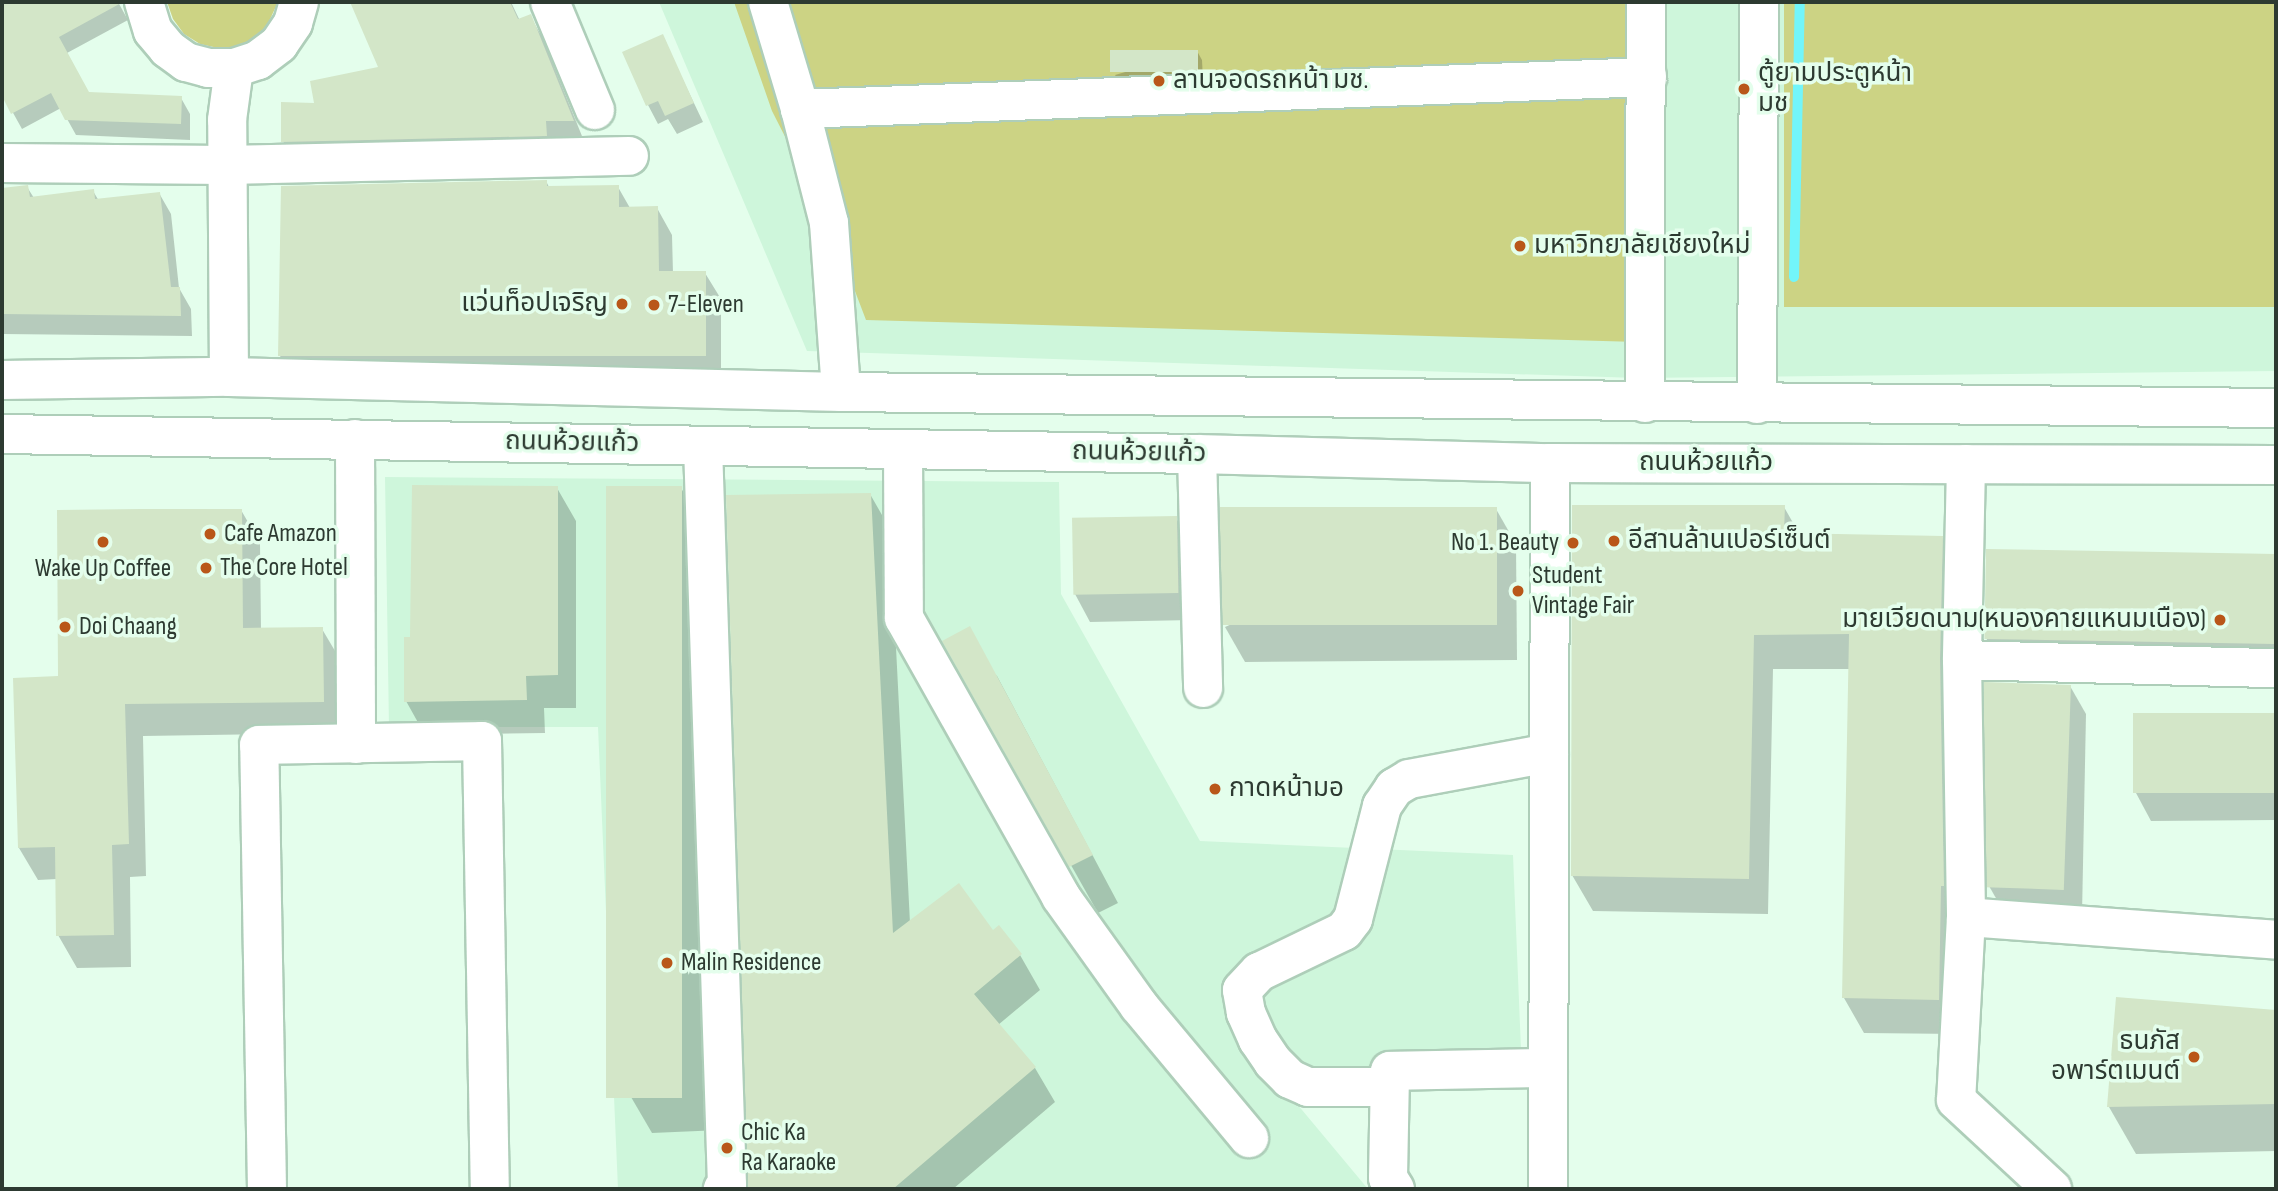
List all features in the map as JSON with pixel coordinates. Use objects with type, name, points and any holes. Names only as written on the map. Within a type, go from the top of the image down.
[{"type":"main road","points":[[144,2],[153,31],[167,49],[186,62],[208,68],[234,68],[258,60],[279,44],[293,23],[299,2]]},
{"type":"main road","points":[[550,2],[595,110]]},
{"type":"main road","points":[[768,2],[800,109],[829,223],[841,392]]},
{"type":"main road","points":[[1644,463],[1646,2]]},
{"type":"main road","points":[[1756,464],[1759,2]]},
{"type":"main road","points":[[229,377],[227,120],[234,68]]},
{"type":"main road","points":[[800,109],[1647,77]]},
{"type":"main road","points":[[800,109],[1159,81]]},
{"type":"main road","points":[[2,163],[227,165],[629,156]]},
{"type":"main road","points":[[2,380],[229,377],[841,392],[2276,408]]},
{"type":"main road","name":"ถนนห้วยแก้ว","points":[[2,434],[1197,454],[1550,463],[2276,465]]},
{"type":"main road","points":[[355,439],[356,744]]},
{"type":"main road","points":[[703,446],[727,1185],[723,1189]]},
{"type":"main road","points":[[903,450],[904,618],[1060,897],[1139,1006],[1249,1138]]},
{"type":"main road","points":[[1197,454],[1203,688]]},
{"type":"main road","points":[[1548,1189],[1550,463]]},
{"type":"main road","points":[[1966,464],[1962,660],[1966,917],[1956,1100],[2052,1189]]},
{"type":"main road","points":[[1962,660],[2276,668]]},
{"type":"main road","points":[[267,1189],[259,745],[482,741],[490,1189]]},
{"type":"main road","points":[[1389,1087],[1308,1087],[1290,1079],[1273,1062],[1258,1040],[1246,1013],[1242,990],[1259,972],[1327,941],[1353,919],[1381,806],[1394,788],[1409,779],[1549,752]]},
{"type":"main road","points":[[1966,917],[2276,940]]},
{"type":"main road","points":[[1395,1189],[1388,1178],[1390,1071],[1548,1068]]},
{"type":"shaded area","name":"มหาวิทยาลัยเชียงใหม่","points":[[659,2],[2276,2],[2276,371],[1637,378],[807,351]]},
{"type":"shaded area","points":[[385,477],[1059,482],[1061,594],[1200,841],[1513,855],[1522,1074],[1272,1074],[1368,1189],[618,1189],[598,727],[389,727]]},
{"type":"green space","points":[[167,2],[278,2],[266,28],[253,40],[237,47],[218,48],[200,44],[184,34],[173,19]]},
{"type":"green space","points":[[734,2],[1641,2],[1638,342],[866,320],[829,223],[772,111]]},
{"type":"green space","points":[[1784,2],[2276,2],[2276,307],[1784,307]]},
{"type":"building","points":[[2,2],[123,2],[59,37],[89,92],[182,96],[181,124],[65,120],[51,93],[11,114],[2,96]]},
{"type":"building","points":[[350,2],[510,2],[518,19],[531,14],[574,121],[546,121],[547,136],[281,142],[281,102],[314,103],[310,81],[378,67]]},
{"type":"building","points":[[663,34],[694,103],[665,116],[658,101],[646,106],[622,52]]},
{"type":"building","points":[[1110,50],[1198,50],[1198,72],[1110,72]]},
{"type":"building","points":[[547,180],[547,186],[619,185],[619,207],[658,206],[659,271],[706,271],[706,356],[278,356],[281,186]]},
{"type":"building","points":[[28,185],[30,197],[94,189],[95,199],[160,192],[171,287],[180,287],[181,316],[2,314],[2,188]]},
{"type":"building","points":[[412,485],[558,486],[558,675],[526,676],[527,700],[404,702],[404,637],[410,637]]},
{"type":"building","name":"Malin Residence","points":[[606,486],[682,486],[682,1098],[606,1098]]},
{"type":"building","points":[[871,493],[893,933],[959,883],[993,930],[999,925],[1022,954],[974,994],[1036,1067],[893,1189],[748,1189],[726,495]]},
{"type":"building","points":[[1572,505],[1785,505],[1784,533],[1943,536],[1940,660],[1944,886],[1941,886],[1939,1000],[1842,998],[1849,634],[1754,635],[1749,879],[1571,876]]},
{"type":"building","points":[[1220,507],[1497,507],[1497,625],[1220,625]]},
{"type":"building","points":[[242,509],[243,628],[323,627],[324,702],[125,704],[129,844],[112,845],[114,935],[56,936],[55,847],[18,848],[13,678],[58,676],[57,510]]},
{"type":"building","points":[[1177,516],[1178,593],[1073,595],[1072,518]]},
{"type":"building","points":[[1986,549],[2276,554],[2274,644],[1984,639]]},
{"type":"building","points":[[970,626],[1093,855],[1069,867],[942,641]]},
{"type":"building","points":[[1984,682],[2071,685],[2064,890],[1977,887]]},
{"type":"building","points":[[2133,713],[2276,713],[2276,793],[2133,793]]},
{"type":"building","name":"ธนภัส อพาร์ตเมนต์","points":[[2116,997],[2276,1010],[2276,1104],[2107,1107]]},
{"type":"waterway","points":[[1794,277],[1800,2]]},
{"type":"place","name":"ลานจอดรถหน้า มช.","points":[[1159,81]]},
{"type":"place","name":"ตู้ยามประตูหน้า มช","points":[[1744,89]]},
{"type":"place","name":"มหาวิทยาลัยเชียงใหม่","points":[[1520,246]]},
{"type":"place","name":"แว่นท็อปเจริญ","points":[[622,304]]},
{"type":"place","name":"7-Eleven","points":[[654,305]]},
{"type":"place","name":"Cafe Amazon","points":[[210,534]]},
{"type":"place","name":"อีสานล้านเปอร์เซ็นต์","points":[[1614,541]]},
{"type":"place","name":"Wake Up Coffee","points":[[103,542]]},
{"type":"place","name":"No 1. Beauty","points":[[1573,543]]},
{"type":"place","name":"The Core Hotel","points":[[206,568]]},
{"type":"place","name":"Student Vintage Fair","points":[[1518,591]]},
{"type":"place","name":"มายเวียดนาม(หนองคายแหนมเนือง)","points":[[2220,620]]},
{"type":"place","name":"Doi Chaang","points":[[65,627]]},
{"type":"place","name":"กาดหน้ามอ","points":[[1215,789]]},
{"type":"place","name":"Malin Residence","points":[[667,963]]},
{"type":"place","name":"ธนภัส อพาร์ตเมนต์","points":[[2194,1057]]},
{"type":"place","name":"Chic Ka Ra Karaoke","points":[[727,1148]]}]
